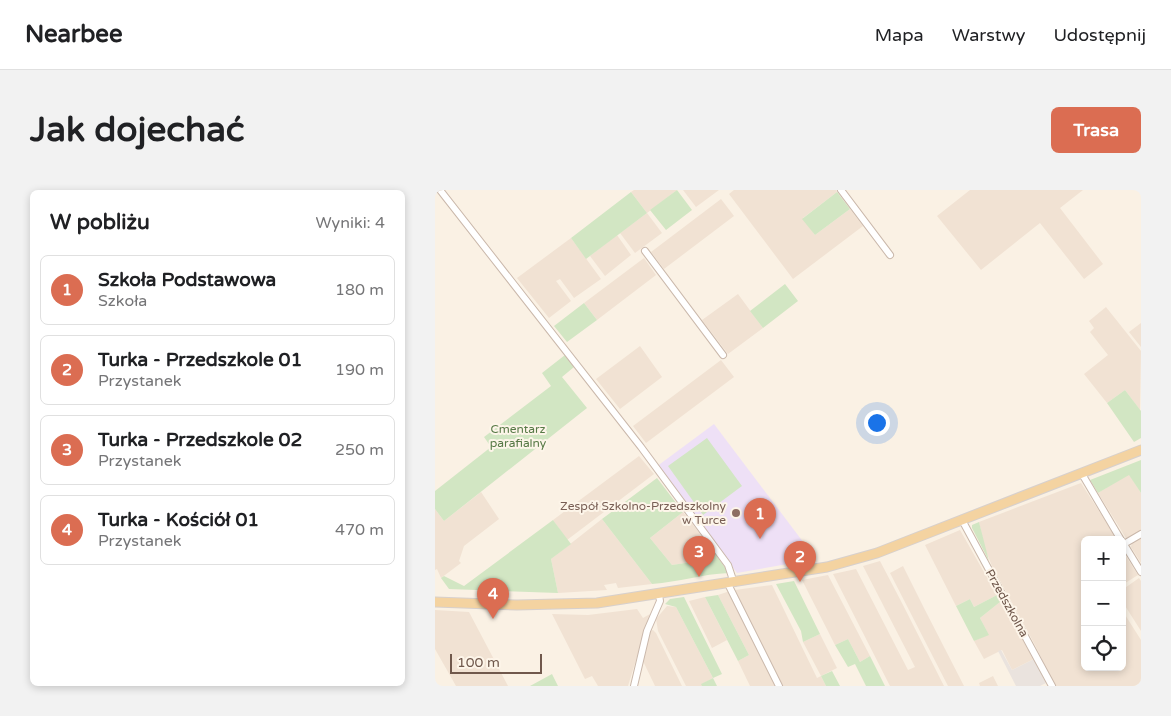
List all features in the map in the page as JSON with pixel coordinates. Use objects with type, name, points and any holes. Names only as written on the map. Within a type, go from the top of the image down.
[{"type":"main road","points":[[435,602],[572,605],[659,595],[847,562],[877,553],[1141,450]]},
{"type":"street","points":[[440,190],[641,447],[728,565],[731,583],[779,686]]},
{"type":"street","points":[[841,190],[890,255]]},
{"type":"street","points":[[645,251],[723,355]]},
{"type":"street","points":[[1082,474],[1118,536]]},
{"type":"street","name":"Przedszkolna","points":[[962,520],[1052,686]]},
{"type":"street","points":[[1126,540],[1141,534]]},
{"type":"street","points":[[1126,548],[1141,572]]},
{"type":"street","points":[[633,686],[647,631],[660,601],[659,595]]},
{"type":"shaded area","points":[[634,190],[677,190],[647,213],[631,192]]},
{"type":"shaded area","points":[[683,190],[719,190],[696,207]]},
{"type":"shaded area","points":[[734,190],[836,190],[837,192],[803,218],[815,235],[850,209],[863,226],[793,279],[729,194]]},
{"type":"shaded area","points":[[970,190],[1083,190],[1060,208],[1103,264],[1084,279],[1040,223],[981,270],[937,216]]},
{"type":"shaded area","points":[[721,199],[734,216],[664,269],[651,252]]},
{"type":"shaded area","points":[[647,213],[662,233],[635,253],[620,233]]},
{"type":"shaded area","points":[[617,235],[631,255],[605,276],[590,256]]},
{"type":"shaded area","points":[[571,238],[601,279],[574,298],[560,279],[556,281],[571,301],[549,318],[517,278]]},
{"type":"shaded area","points":[[644,258],[656,275],[597,320],[584,303]]},
{"type":"shaded area","points":[[738,294],[763,328],[728,354],[702,320]]},
{"type":"shaded area","points":[[1106,307],[1141,351],[1140,410],[1125,390],[1107,403],[1084,374],[1108,355],[1090,332],[1094,328],[1089,321]]},
{"type":"shaded area","points":[[1141,323],[1141,347],[1129,332]]},
{"type":"shaded area","points":[[640,346],[662,377],[620,409],[596,379]]},
{"type":"shaded area","points":[[721,360],[734,377],[646,443],[633,426]]},
{"type":"shaded area","name":"Zespół Szkolno-Przedszkolny w Turce","points":[[714,424],[816,559],[737,573],[656,467]]},
{"type":"shaded area","points":[[639,456],[654,474],[567,540],[553,520]]},
{"type":"shaded area","points":[[1129,474],[1141,493],[1141,531],[1126,538],[1098,493]]},
{"type":"shaded area","points":[[1081,483],[1115,536],[1081,536],[1081,671],[1126,671],[1126,616],[1141,640],[1141,682],[1135,686],[1055,686],[992,566],[985,549],[979,522]]},
{"type":"shaded area","points":[[481,492],[499,519],[464,546],[459,561],[461,563],[441,578],[437,569],[435,570],[435,509],[444,521]]},
{"type":"shaded area","points":[[683,512],[711,548],[705,560],[672,565],[650,538]]},
{"type":"shaded area","points":[[602,519],[652,584],[618,588],[616,583],[604,585],[607,590],[558,593],[551,559]]},
{"type":"shaded area","points":[[960,530],[997,595],[974,607],[970,599],[956,606],[925,545]]},
{"type":"shaded area","points":[[1141,537],[1141,563],[1131,547],[1132,543]]},
{"type":"shaded area","points":[[1126,556],[1138,575],[1126,582]]},
{"type":"shaded area","points":[[880,561],[944,686],[890,686],[833,574],[856,569],[908,670],[915,667],[863,566]]},
{"type":"shaded area","points":[[903,566],[964,686],[948,686],[890,573]]},
{"type":"shaded area","points":[[828,575],[870,656],[860,662],[848,639],[835,645],[802,580]]},
{"type":"shaded area","points":[[1139,578],[1141,581],[1141,631],[1126,607],[1126,587]]},
{"type":"shaded area","points":[[772,585],[817,678],[821,676],[826,686],[781,686],[735,590]]},
{"type":"shaded area","points":[[730,591],[776,686],[750,686],[738,661],[749,655],[718,595]]},
{"type":"shaded area","points":[[705,597],[727,640],[712,648],[689,601]]},
{"type":"shaded area","points":[[1000,602],[1034,659],[1012,670],[1002,650],[984,659],[974,641],[988,634],[980,618]]},
{"type":"shaded area","points":[[667,606],[676,607],[713,678],[702,684],[702,686],[686,686],[658,631],[656,619]]},
{"type":"shaded area","points":[[637,609],[643,618],[650,614],[628,686],[598,686],[592,676],[585,679],[552,614],[588,615]]},
{"type":"shaded area","points":[[435,610],[469,612],[508,686],[456,686],[435,649]]},
{"type":"shaded area","points":[[653,630],[682,686],[655,686],[643,661],[650,631]]},
{"type":"shaded area","points":[[820,634],[837,668],[821,676],[803,642]]},
{"type":"shaded area","points":[[1001,650],[1012,670],[1034,659],[1046,683],[1040,686],[1016,686],[998,651]]},
{"type":"shaded area","points":[[993,676],[998,686],[980,686],[979,683]]},
{"type":"green space","points":[[677,190],[692,210],[666,230],[650,210]]},
{"type":"green space","points":[[631,192],[647,213],[586,259],[571,238]]},
{"type":"green space","points":[[837,192],[850,209],[815,235],[802,219]]},
{"type":"green space","points":[[785,284],[798,301],[763,328],[750,311]]},
{"type":"green space","points":[[584,303],[597,320],[567,342],[554,326]]},
{"type":"green space","name":"Cmentarz parafialny","points":[[565,355],[574,367],[562,377],[587,408],[444,521],[435,509],[435,491],[491,447],[484,437],[551,386],[542,373]]},
{"type":"green space","points":[[1125,390],[1141,411],[1141,438],[1134,442],[1107,403]]},
{"type":"green space","points":[[707,438],[742,486],[703,515],[668,466]]},
{"type":"green space","points":[[1141,460],[1141,493],[1129,475],[1098,493],[1090,480]]},
{"type":"green space","points":[[657,478],[683,512],[650,538],[672,565],[705,560],[711,548],[729,573],[652,584],[602,519]]},
{"type":"green space","points":[[553,520],[571,544],[551,559],[558,593],[449,589],[441,578],[444,576],[464,586]]},
{"type":"green space","points":[[979,522],[989,561],[972,528],[972,525]]},
{"type":"green space","points":[[794,581],[820,634],[803,642],[801,631],[776,584]]},
{"type":"green space","points":[[718,595],[749,655],[738,661],[705,597]]},
{"type":"green space","points":[[997,595],[1000,602],[980,618],[989,635],[974,641],[956,606],[970,599],[974,607]]},
{"type":"green space","points":[[684,597],[722,674],[713,678],[676,607],[665,604],[670,599]]},
{"type":"green space","points":[[848,639],[860,662],[870,656],[885,686],[866,686],[855,664],[848,667],[835,645]]},
{"type":"green space","points":[[832,671],[840,686],[826,686],[821,676]]},
{"type":"green space","points":[[552,674],[558,686],[530,686]]},
{"type":"green space","points":[[713,678],[717,686],[702,686],[701,684]]},
{"type":"place","name":"Zespół Szkolno-Przedszkolny w Turce","points":[[736,513]]},
{"type":"place","name":"Szkoła Podstawowa","points":[[760,539]]},
{"type":"place","name":"Turka - Przedszkole 02","points":[[699,577]]},
{"type":"place","name":"Turka - Przedszkole 01","points":[[800,582]]},
{"type":"place","name":"Turka - Kościół 01","points":[[493,619]]}]
